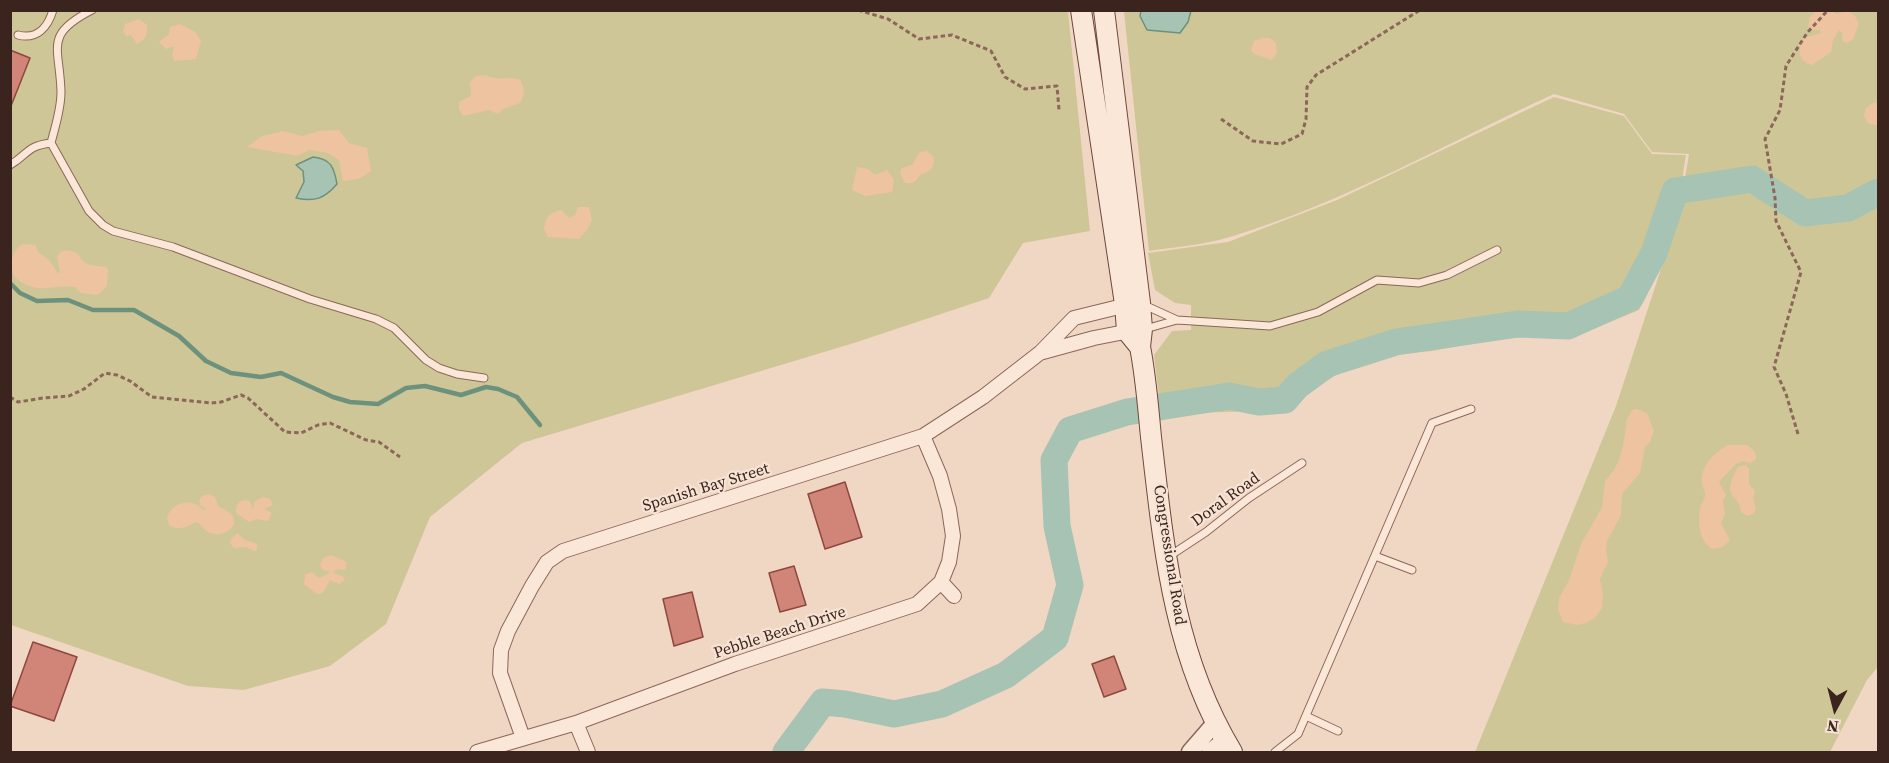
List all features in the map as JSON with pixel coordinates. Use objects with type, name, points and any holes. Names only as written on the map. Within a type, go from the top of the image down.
[{"type":"main road","name":"Congressional Road","points":[[1080,10],[1132,304]]},
{"type":"main road","name":"Congressional Road","points":[[1104,10],[1132,304],[1144,375],[1166,558],[1177,617],[1185,645],[1194,675],[1216,722],[1223,748]]},
{"type":"street","name":"Spanish Bay Street","points":[[523,738],[500,673],[501,650],[508,631],[547,562],[563,551],[612,534],[923,436],[984,397],[1041,352],[1074,318],[1132,304]]},
{"type":"street","name":"Spanish Bay Street","points":[[1041,352],[1136,336]]},
{"type":"street","name":"Pebble Beach Drive","points":[[477,753],[576,723],[735,664],[917,604],[941,582],[949,562],[953,536],[949,509],[940,476],[923,436]]},
{"type":"street","points":[[941,582],[954,596]]},
{"type":"street","points":[[1190,753],[1216,722]]},
{"type":"street","points":[[576,723],[588,753]]},
{"type":"lane","points":[[18,35],[33,35],[42,31],[49,23],[53,10]]},
{"type":"lane","points":[[92,10],[68,24],[61,33],[57,60],[61,93],[59,113],[51,143],[90,211],[103,225],[113,231],[191,253],[300,295],[376,319],[394,328],[426,360],[439,368],[457,374],[484,378]]},
{"type":"lane","points":[[10,165],[37,145],[51,143]]},
{"type":"lane","points":[[1132,304],[1180,321],[1270,326],[1318,312],[1377,280],[1419,283],[1447,275],[1497,250]]},
{"type":"lane","points":[[1136,336],[1180,321]]},
{"type":"lane","points":[[1275,753],[1298,734],[1432,423],[1471,409]]},
{"type":"lane","name":"Doral Road","points":[[1166,558],[1181,550],[1249,498],[1302,463]]},
{"type":"lane","points":[[1375,556],[1412,570]]},
{"type":"lane","points":[[1306,716],[1338,730]]},
{"type":"path","points":[[858,10],[888,19],[920,39],[952,35],[991,51],[1005,77],[1025,89],[1057,86],[1059,110]]},
{"type":"path","points":[[1221,119],[1253,141],[1281,144],[1302,134],[1306,119],[1307,87],[1316,75],[1420,10]]},
{"type":"path","points":[[1798,434],[1786,394],[1774,367],[1801,272],[1776,222],[1775,198],[1765,139],[1780,110],[1786,66],[1807,33],[1828,10]]},
{"type":"path","points":[[10,398],[18,402],[69,396],[84,389],[105,373],[130,381],[152,397],[211,403],[241,395],[248,398],[285,432],[301,433],[318,425],[330,423],[366,440],[379,442],[400,457]]},
{"type":"shaded area","points":[[1141,10],[1191,11],[1188,22],[1180,33],[1147,30],[1140,16]]},
{"type":"shaded area","points":[[11,11],[1068,11],[1090,231],[1023,243],[989,298],[854,343],[522,443],[430,517],[386,624],[330,666],[244,690],[188,686],[11,625]]},
{"type":"shaded area","points":[[1124,11],[1878,11],[1878,667],[1867,680],[1830,752],[1475,752],[1616,406],[1679,214],[1689,154],[1652,152],[1624,114],[1554,94],[1354,190],[1272,223],[1220,240],[1149,251]]},
{"type":"shaded area","points":[[1554,97],[1624,116],[1652,154],[1686,155],[1678,206],[1669,237],[1639,310],[1579,335],[1546,335],[1492,340],[1432,351],[1383,356],[1340,373],[1309,391],[1288,410],[1161,414],[1154,355],[1172,331],[1191,330],[1191,305],[1175,303],[1155,290],[1148,253],[1228,242],[1337,200]]},
{"type":"shaded area","points":[[313,157],[331,165],[337,184],[319,198],[309,200],[296,198],[304,182],[303,171],[296,165]]},
{"type":"sand","points":[[1816,11],[1833,11],[1836,14],[1848,11],[1855,16],[1859,24],[1853,39],[1847,43],[1842,41],[1842,33],[1839,30],[1833,40],[1831,52],[1812,65],[1801,58],[1800,50],[1804,38],[1821,33],[1820,30],[1812,30],[1808,26],[1810,17]]},
{"type":"sand","points":[[139,19],[147,25],[147,31],[146,36],[137,44],[131,35],[126,36],[123,31],[125,24]]},
{"type":"sand","points":[[180,24],[195,32],[201,41],[196,59],[174,61],[172,56],[174,46],[166,49],[159,42],[169,34],[170,27]]},
{"type":"sand","points":[[1270,38],[1276,43],[1277,53],[1272,60],[1254,54],[1251,50],[1254,41]]},
{"type":"sand","points":[[485,75],[520,80],[524,92],[520,103],[503,109],[498,114],[489,110],[463,116],[459,109],[459,102],[471,96],[470,82],[476,76]]},
{"type":"sand","points":[[1873,103],[1878,103],[1878,126],[1868,123],[1864,116],[1866,108]]},
{"type":"sand","points":[[339,130],[349,143],[367,148],[371,171],[359,179],[343,181],[339,160],[328,153],[309,150],[298,156],[247,147],[262,136],[283,131],[302,136],[319,131]]},
{"type":"sand","points":[[927,151],[934,157],[931,169],[920,175],[914,182],[905,183],[900,173],[902,168],[912,165],[920,152]]},
{"type":"sand","points":[[857,167],[868,169],[875,175],[887,170],[894,180],[892,192],[865,196],[852,190]]},
{"type":"sand","points":[[578,207],[589,207],[592,220],[579,239],[548,237],[544,229],[548,216],[561,210],[569,218],[575,215]]},
{"type":"sand","points":[[22,244],[35,245],[38,252],[49,260],[58,273],[60,273],[57,257],[61,252],[66,251],[78,254],[86,263],[106,267],[108,270],[107,286],[98,295],[81,293],[75,287],[36,288],[28,286],[13,275],[13,258]]},
{"type":"sand","points":[[1637,409],[1647,413],[1654,431],[1650,442],[1645,447],[1640,473],[1622,494],[1621,515],[1607,541],[1608,562],[1600,579],[1603,596],[1602,608],[1595,618],[1585,623],[1577,625],[1563,622],[1558,609],[1559,598],[1569,580],[1581,544],[1602,507],[1605,481],[1619,460],[1627,419],[1632,410]]},
{"type":"sand","points":[[1728,445],[1747,445],[1755,452],[1756,459],[1750,463],[1743,461],[1736,464],[1719,482],[1726,495],[1723,501],[1725,514],[1721,523],[1730,540],[1723,547],[1712,549],[1704,541],[1699,526],[1700,508],[1705,494],[1702,477],[1709,460]]},
{"type":"sand","points":[[1745,465],[1749,468],[1749,484],[1755,491],[1753,499],[1756,508],[1753,514],[1748,516],[1741,512],[1730,488],[1738,467]]},
{"type":"sand","points":[[209,494],[215,497],[218,506],[233,517],[234,524],[229,530],[223,533],[212,533],[197,522],[180,528],[169,525],[167,517],[179,504],[192,503],[205,511],[206,509],[200,505],[199,500],[202,496]]},
{"type":"sand","points":[[263,497],[270,499],[273,505],[264,509],[272,513],[268,521],[256,519],[249,522],[236,513],[236,506],[241,501],[250,501],[253,510],[254,502]]},
{"type":"sand","points":[[237,533],[245,540],[257,544],[257,550],[246,547],[234,548],[230,543]]},
{"type":"sand","points":[[331,555],[347,562],[345,570],[338,569],[334,572],[343,576],[345,580],[339,584],[330,580],[323,593],[317,594],[304,584],[305,575],[312,572],[319,578],[328,574],[329,571],[323,570],[320,565],[323,558]]},
{"type":"building","points":[[10,50],[30,58],[11,106],[10,106]]},
{"type":"building","points":[[845,482],[862,537],[825,549],[808,494]]},
{"type":"building","points":[[794,566],[806,605],[780,612],[769,573]]},
{"type":"building","points":[[692,592],[703,637],[674,646],[663,599]]},
{"type":"building","points":[[33,642],[77,657],[54,721],[10,706]]},
{"type":"building","points":[[1114,656],[1126,689],[1104,697],[1092,664]]},
{"type":"waterway","points":[[786,752],[823,702],[894,714],[942,704],[1006,675],[1055,638],[1070,585],[1057,526],[1054,460],[1070,430],[1127,412],[1229,396],[1259,402],[1285,400],[1297,386],[1327,364],[1396,342],[1518,324],[1568,326],[1630,298],[1654,253],[1675,191],[1752,179],[1805,213],[1848,208],[1878,192]]},
{"type":"waterway","points":[[10,283],[20,293],[37,301],[68,300],[93,310],[134,310],[179,336],[206,361],[231,373],[261,377],[281,373],[333,397],[350,402],[378,404],[406,388],[425,386],[461,395],[486,387],[498,389],[517,397],[540,425]]}]
